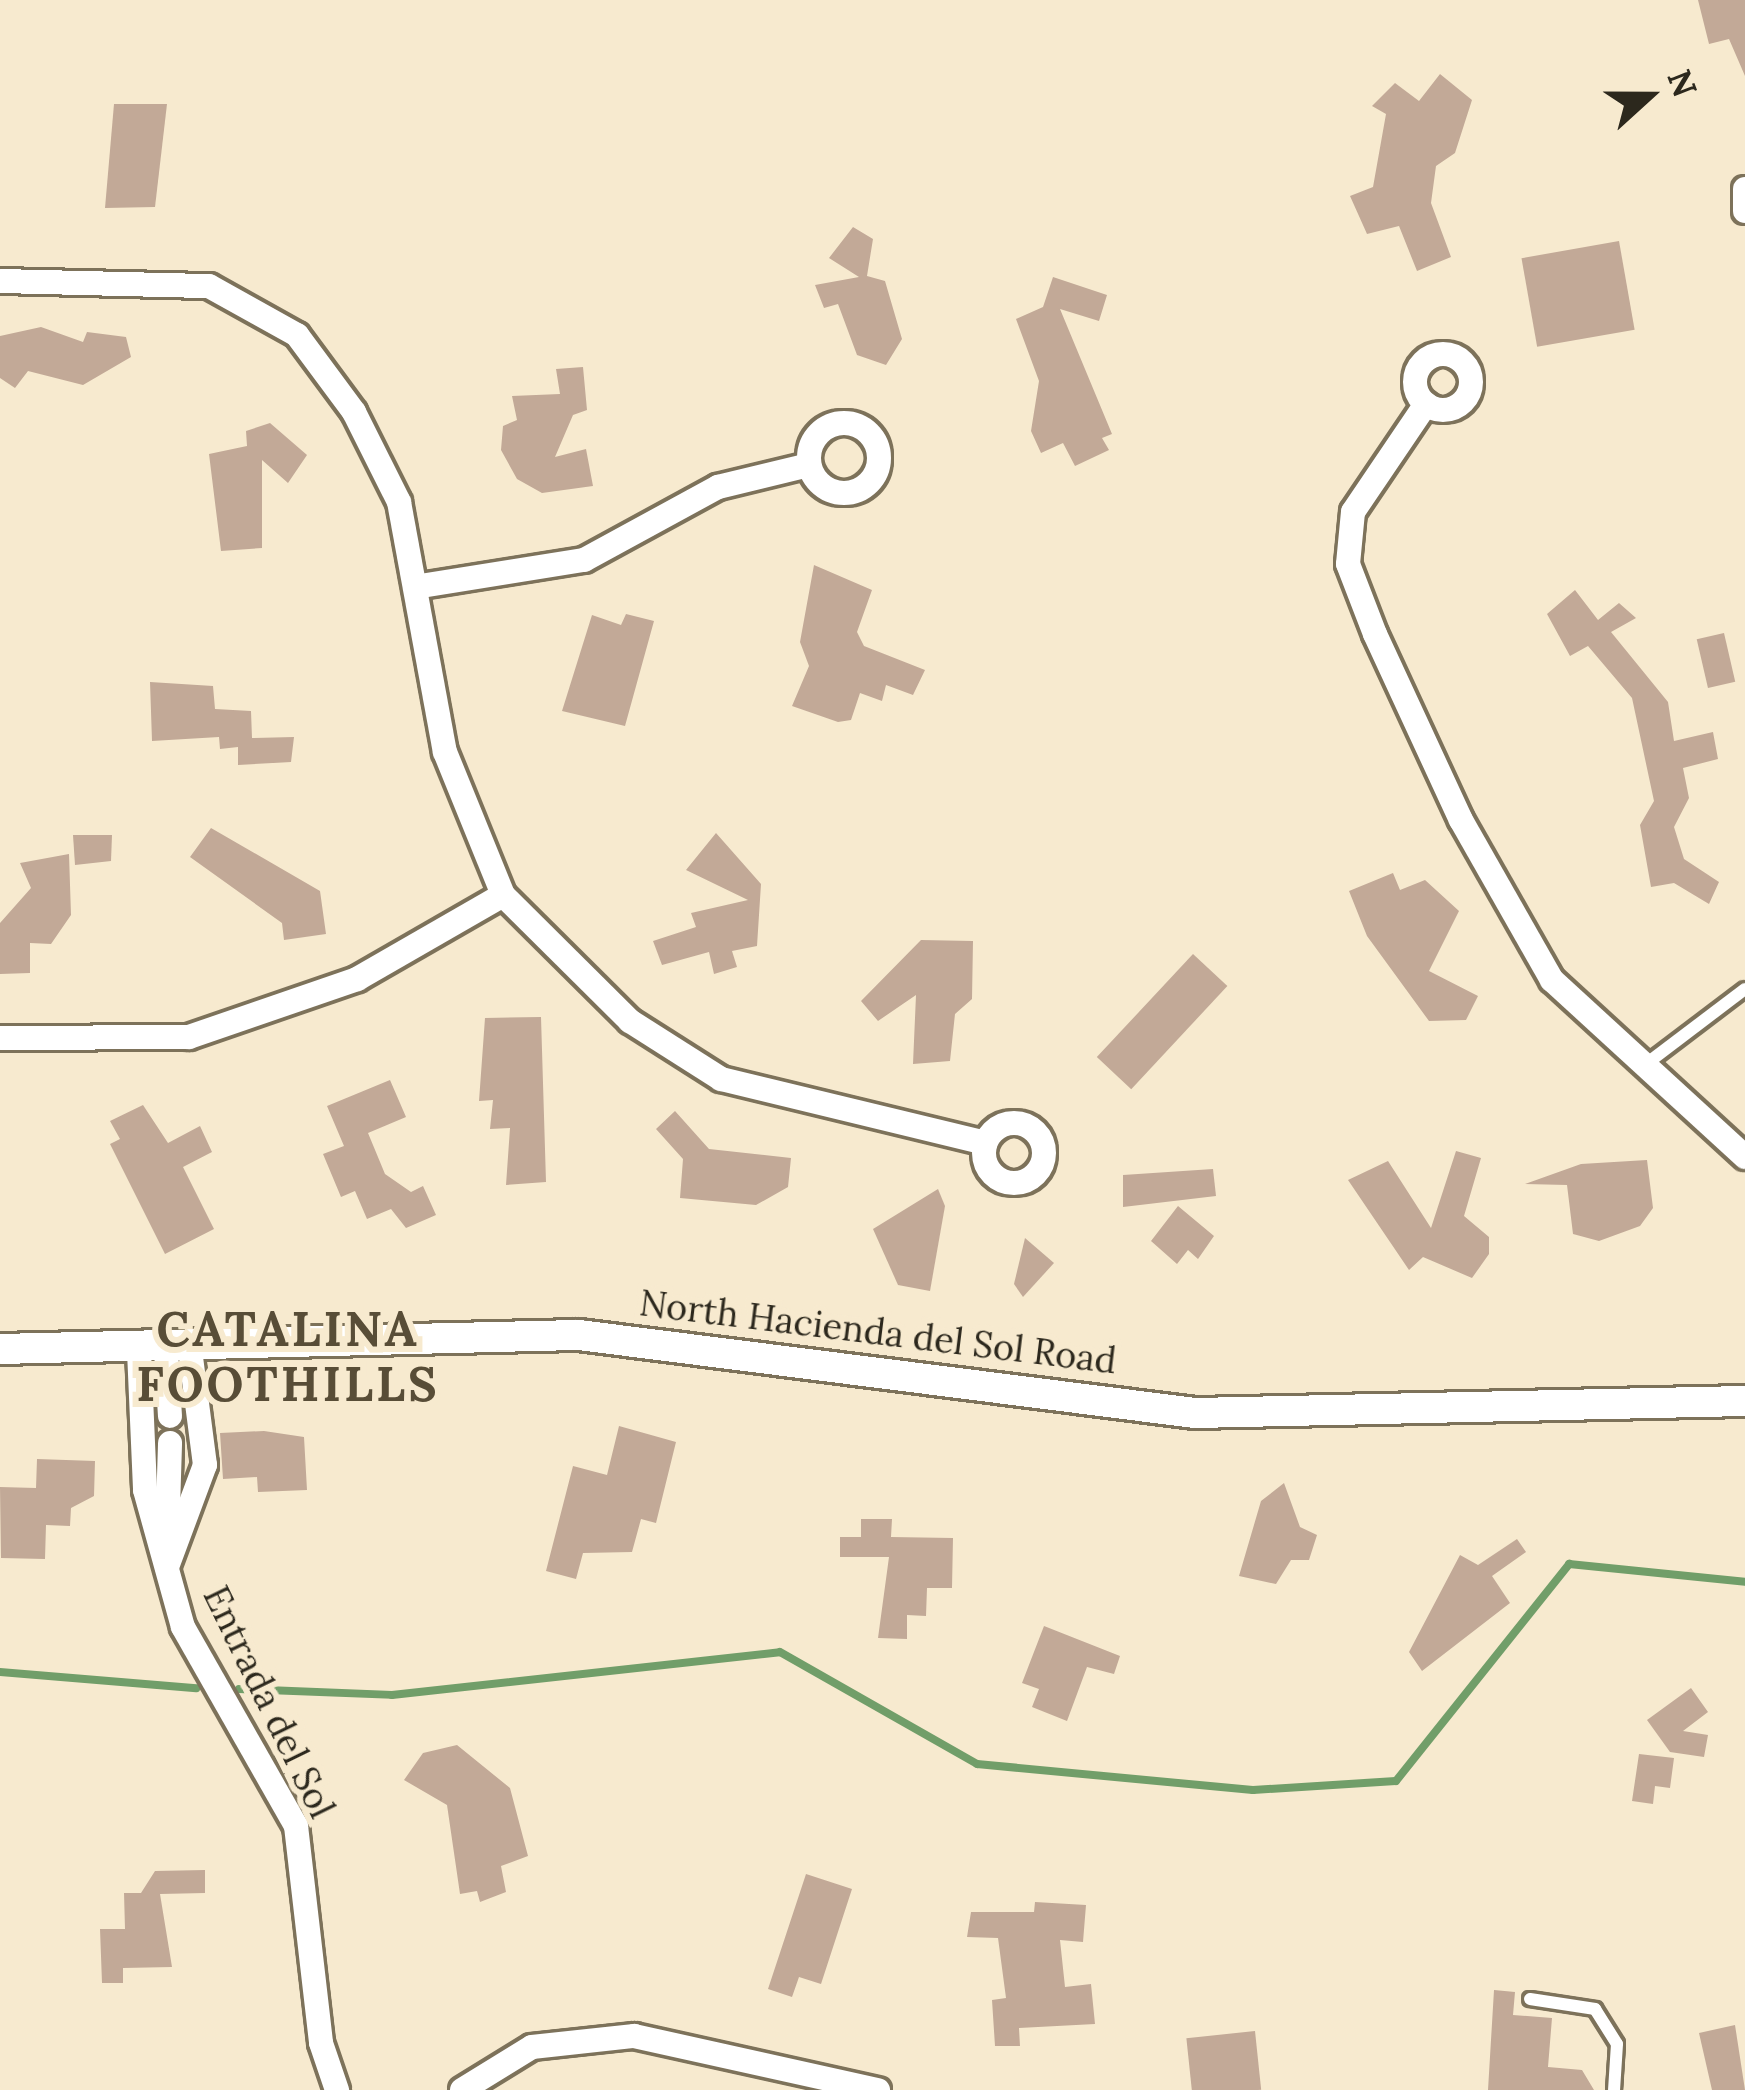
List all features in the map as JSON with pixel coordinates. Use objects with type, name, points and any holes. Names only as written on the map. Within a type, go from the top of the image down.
[{"type":"street","points":[[1745,190],[1745,211]]},
{"type":"street","points":[[0,281],[209,286],[297,335],[375,449],[421,586],[445,752],[503,895],[630,1021],[721,1079],[985,1143]]},
{"type":"street","points":[[1426,404],[1353,512],[1348,564],[1461,820],[1540,959],[1745,1157]]},
{"type":"street","points":[[421,586],[584,560],[718,488],[809,465]]},
{"type":"street","points":[[0,1038],[189,1037],[357,979],[503,895]]},
{"type":"street","name":"North Hacienda del Sol Road","points":[[0,1349],[165,1351],[579,1335],[1195,1413],[1745,1401]]},
{"type":"street","points":[[165,1351],[170,1416]]},
{"type":"street","points":[[165,1351],[145,1490],[166,1567]]},
{"type":"street","name":"Entrada del Sol","points":[[165,1351],[205,1465],[166,1567],[183,1627],[296,1826],[322,2043],[338,2090]]},
{"type":"street","points":[[166,1567],[170,1443]]},
{"type":"street","points":[[462,2090],[532,2047],[634,2036],[878,2090]]},
{"type":"lane","points":[[1650,1061],[1745,988]]},
{"type":"lane","points":[[1530,1999],[1595,2009],[1617,2044],[1614,2090]]},
{"type":"building","points":[[1698,0],[1745,0],[1745,76],[1729,39],[1709,44]]},
{"type":"building","points":[[1440,74],[1472,100],[1455,153],[1436,166],[1431,203],[1451,257],[1417,271],[1399,226],[1367,234],[1350,196],[1373,187],[1386,114],[1372,106],[1395,83],[1419,101]]},
{"type":"building","points":[[114,104],[167,104],[155,207],[105,208]]},
{"type":"building","points":[[853,227],[873,239],[867,276],[885,281],[902,339],[886,365],[857,355],[838,304],[824,308],[815,285],[859,277],[829,258]]},
{"type":"building","points":[[1619,241],[1635,330],[1537,347],[1522,258]]},
{"type":"building","points":[[1053,277],[1107,295],[1099,321],[1060,309],[1112,434],[1102,438],[1109,450],[1075,466],[1063,443],[1041,453],[1031,431],[1039,381],[1016,319],[1043,307]]},
{"type":"building","points":[[41,327],[83,342],[87,332],[126,337],[131,357],[83,385],[28,371],[15,388],[0,378],[0,336]]},
{"type":"building","points":[[583,367],[587,410],[573,415],[555,457],[586,449],[593,486],[542,493],[517,479],[501,450],[503,426],[517,420],[512,396],[560,394],[556,369]]},
{"type":"building","points":[[270,423],[307,455],[288,483],[262,460],[262,548],[221,551],[209,454],[247,446],[246,431]]},
{"type":"building","points":[[814,565],[872,590],[857,632],[864,646],[925,670],[913,695],[886,685],[882,701],[860,693],[851,720],[838,722],[792,706],[809,666],[800,642]]},
{"type":"building","points":[[1575,590],[1598,620],[1619,603],[1636,618],[1611,632],[1668,702],[1674,741],[1713,732],[1718,759],[1683,768],[1689,798],[1674,827],[1684,859],[1719,882],[1709,904],[1674,883],[1651,887],[1640,825],[1654,801],[1632,698],[1588,646],[1570,656],[1547,614]]},
{"type":"building","points":[[626,614],[654,621],[625,726],[562,711],[592,615],[621,625]]},
{"type":"building","points":[[1724,633],[1735,682],[1708,688],[1697,639]]},
{"type":"building","points":[[150,682],[213,686],[215,709],[251,711],[252,738],[294,737],[291,762],[238,765],[238,747],[220,749],[219,737],[152,741]]},
{"type":"building","points":[[211,828],[320,891],[326,934],[284,940],[282,923],[190,857]]},
{"type":"building","points":[[716,833],[761,884],[757,946],[732,951],[737,967],[714,974],[709,952],[662,965],[653,941],[696,927],[691,913],[748,900],[686,870]]},
{"type":"building","points":[[73,835],[112,835],[111,861],[75,865]]},
{"type":"building","points":[[69,854],[71,915],[51,944],[30,943],[30,973],[0,974],[0,923],[31,888],[20,863]]},
{"type":"building","points":[[1393,873],[1400,890],[1425,880],[1459,911],[1429,971],[1478,996],[1466,1020],[1429,1021],[1367,936],[1349,891]]},
{"type":"building","points":[[921,940],[973,941],[972,999],[955,1014],[950,1061],[913,1064],[916,995],[878,1021],[861,1001]]},
{"type":"building","points":[[1193,954],[1227,986],[1131,1089],[1097,1057]]},
{"type":"building","points":[[541,1017],[546,1182],[506,1185],[510,1128],[490,1129],[493,1100],[479,1101],[485,1018]]},
{"type":"building","points":[[390,1080],[406,1117],[368,1133],[385,1174],[411,1192],[423,1186],[436,1215],[406,1228],[391,1209],[367,1219],[355,1191],[341,1197],[323,1154],[344,1146],[327,1106]]},
{"type":"building","points":[[143,1105],[168,1143],[200,1126],[212,1152],[183,1167],[214,1229],[165,1254],[110,1144],[120,1139],[110,1121]]},
{"type":"building","points":[[675,1111],[709,1149],[791,1158],[788,1187],[756,1205],[680,1198],[683,1159],[656,1129]]},
{"type":"building","points":[[1456,1151],[1481,1158],[1464,1216],[1489,1237],[1489,1254],[1472,1278],[1423,1257],[1409,1270],[1348,1180],[1388,1161],[1431,1228]]},
{"type":"building","points":[[1647,1160],[1653,1208],[1640,1226],[1599,1241],[1573,1234],[1567,1185],[1525,1184],[1581,1164]]},
{"type":"building","points":[[1213,1169],[1216,1196],[1123,1207],[1123,1175]]},
{"type":"building","points":[[938,1189],[945,1206],[930,1291],[898,1285],[873,1229]]},
{"type":"building","points":[[1178,1206],[1214,1236],[1198,1259],[1188,1250],[1177,1264],[1151,1241]]},
{"type":"building","points":[[1025,1238],[1054,1263],[1023,1297],[1014,1284]]},
{"type":"building","points":[[619,1426],[676,1442],[656,1523],[641,1519],[632,1552],[583,1553],[576,1579],[546,1571],[573,1466],[607,1475]]},
{"type":"building","points":[[264,1431],[304,1437],[307,1490],[258,1492],[257,1477],[223,1479],[220,1433]]},
{"type":"building","points":[[37,1459],[95,1461],[94,1496],[71,1508],[70,1526],[46,1525],[45,1559],[1,1558],[0,1487],[36,1488]]},
{"type":"building","points":[[1284,1483],[1300,1527],[1317,1535],[1309,1560],[1291,1560],[1276,1584],[1239,1576],[1261,1501]]},
{"type":"building","points":[[861,1519],[892,1519],[891,1537],[953,1538],[952,1588],[927,1588],[926,1616],[907,1615],[907,1639],[878,1638],[889,1557],[840,1557],[840,1537],[861,1537]]},
{"type":"building","points":[[1517,1539],[1526,1552],[1492,1576],[1510,1603],[1422,1671],[1409,1652],[1460,1555],[1478,1565]]},
{"type":"building","points":[[1044,1626],[1120,1656],[1114,1674],[1087,1667],[1067,1721],[1032,1707],[1039,1689],[1022,1683]]},
{"type":"building","points":[[1691,1688],[1708,1712],[1683,1731],[1708,1735],[1704,1757],[1670,1752],[1647,1720]]},
{"type":"building","points":[[457,1745],[510,1788],[528,1856],[501,1866],[506,1892],[480,1902],[477,1891],[460,1894],[447,1805],[404,1780],[423,1753]]},
{"type":"building","points":[[1639,1754],[1674,1758],[1670,1788],[1655,1786],[1653,1804],[1632,1801]]},
{"type":"building","points":[[205,1870],[205,1893],[160,1894],[172,1967],[123,1968],[123,1983],[102,1983],[100,1929],[125,1929],[124,1893],[141,1893],[155,1871]]},
{"type":"building","points":[[806,1874],[852,1889],[821,1984],[799,1977],[792,1997],[768,1989]]},
{"type":"building","points":[[1035,1902],[1086,1905],[1083,1942],[1060,1940],[1065,1987],[1091,1984],[1095,2024],[1019,2028],[1020,2046],[995,2046],[992,2000],[1006,1998],[998,1938],[967,1937],[971,1912],[1034,1912]]},
{"type":"building","points":[[1494,1990],[1515,1992],[1513,2015],[1552,2018],[1548,2067],[1582,2070],[1594,2090],[1488,2090]]},
{"type":"building","points":[[1735,2025],[1745,2090],[1712,2090],[1699,2033]]},
{"type":"building","points":[[1255,2031],[1261,2090],[1192,2090],[1186,2038]]},
{"type":"waterway","points":[[239,1689],[392,1695],[780,1652],[977,1764],[1253,1790],[1396,1781],[1569,1564],[1745,1582]]},
{"type":"waterway","points":[[0,1672],[196,1688]]},
{"type":"district","name":"CATALINA FOOTHILLS","points":[[288,1356]]}]
